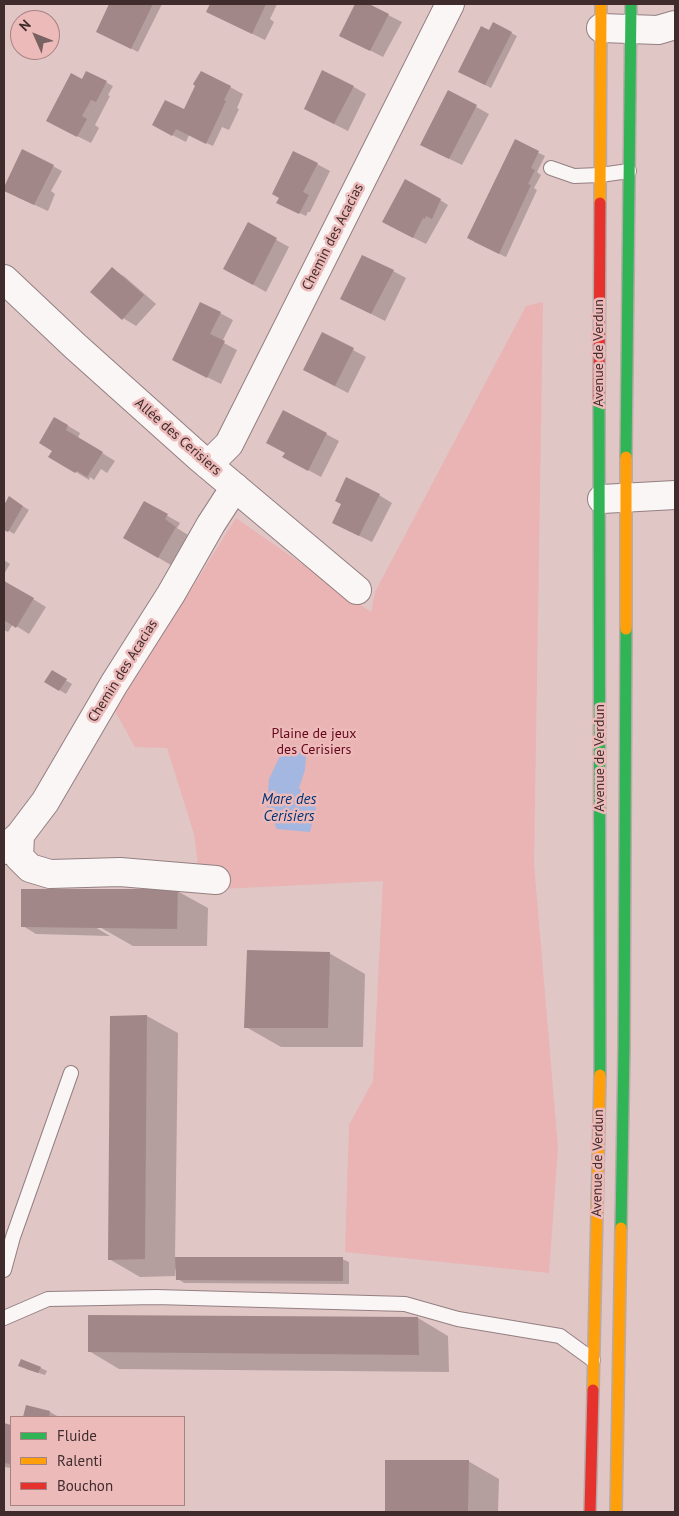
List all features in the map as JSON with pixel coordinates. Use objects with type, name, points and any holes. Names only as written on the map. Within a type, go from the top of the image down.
[{"type":"main road","name":"Avenue de Verdun","points":[[590,1512],[601,1046],[598,500],[601,16]]},
{"type":"main road","name":"Avenue de Verdun","points":[[616,1512],[624,1038],[626,499],[631,16]]},
{"type":"street","name":"Chemin des Acacias","points":[[208,465],[229,444],[450,4]]},
{"type":"street","points":[[601,16],[631,16],[670,31]]},
{"type":"street","name":"Allée des Cerisiers","points":[[4,279],[75,346],[208,465],[357,590]]},
{"type":"street","name":"Chemin des Acacias","points":[[12,842],[45,802],[109,692],[171,594],[211,524],[235,487]]},
{"type":"street","points":[[598,500],[675,495]]},
{"type":"street","points":[[12,842],[19,857],[30,868],[50,874],[120,872],[216,880]]},
{"type":"lane","points":[[551,168],[574,176],[629,171]]},
{"type":"lane","points":[[4,1270],[13,1237],[71,1073]]},
{"type":"lane","points":[[4,1318],[48,1299],[178,1297],[404,1304],[458,1319],[560,1336],[593,1360]]},
{"type":"green space","name":"Plaine de jeux des Cerisiers","points":[[543,302],[534,864],[558,1148],[549,1273],[345,1252],[349,1125],[373,1081],[383,881],[201,890],[194,834],[167,748],[135,747],[115,711],[236,518],[371,612],[375,592],[526,306]]},
{"type":"water","name":"Mare des Cerisiers","points":[[294,744],[306,756],[305,770],[299,788],[316,808],[310,832],[277,829],[267,808],[269,779],[281,754]]},
{"type":"building","points":[[109,4],[153,4],[131,49],[96,32]]},
{"type":"building","points":[[210,4],[266,4],[252,34],[206,12]]},
{"type":"building","points":[[355,4],[369,4],[389,14],[370,51],[339,36]]},
{"type":"building","points":[[493,22],[512,32],[485,85],[458,72],[481,26],[489,30]]},
{"type":"building","points":[[322,70],[354,86],[334,124],[304,109]]},
{"type":"building","points":[[86,71],[107,81],[96,102],[91,100],[82,116],[87,119],[77,137],[46,121],[71,73],[82,79]]},
{"type":"building","points":[[201,71],[231,86],[206,144],[176,129],[172,136],[152,125],[165,100],[184,109],[195,86],[193,84]]},
{"type":"building","points":[[448,90],[477,105],[449,159],[420,145]]},
{"type":"building","points":[[515,139],[539,151],[531,168],[535,170],[528,184],[531,185],[499,254],[467,238]]},
{"type":"building","points":[[22,149],[54,165],[34,205],[4,191],[4,187]]},
{"type":"building","points":[[293,151],[318,163],[303,192],[309,195],[299,214],[276,203],[279,198],[272,194]]},
{"type":"building","points":[[405,179],[441,199],[432,219],[426,216],[425,219],[423,218],[413,238],[382,222]]},
{"type":"building","points":[[248,222],[277,238],[253,285],[223,269]]},
{"type":"building","points":[[362,255],[394,270],[371,314],[340,299]]},
{"type":"building","points":[[112,267],[144,295],[122,320],[90,292]]},
{"type":"building","points":[[200,302],[221,312],[210,334],[225,341],[207,378],[172,360]]},
{"type":"building","points":[[322,332],[354,348],[335,386],[303,370]]},
{"type":"building","points":[[283,410],[327,433],[308,471],[282,457],[285,453],[266,443]]},
{"type":"building","points":[[54,417],[68,425],[66,430],[103,452],[87,477],[77,471],[75,473],[48,457],[52,451],[39,443]]},
{"type":"building","points":[[346,477],[380,494],[359,536],[332,523],[341,504],[335,501]]},
{"type":"building","points":[[9,496],[23,506],[8,532],[4,530],[4,505]]},
{"type":"building","points":[[144,501],[168,514],[165,519],[176,527],[158,558],[123,538]]},
{"type":"building","points":[[4,581],[34,598],[16,628],[4,620]]},
{"type":"building","points":[[52,670],[67,679],[59,691],[44,682]]},
{"type":"building","points":[[21,889],[178,889],[177,929],[21,927]]},
{"type":"building","points":[[247,950],[330,952],[328,1028],[244,1028]]},
{"type":"building","points":[[147,1015],[145,1259],[108,1260],[110,1016]]},
{"type":"building","points":[[175,1257],[343,1257],[343,1281],[176,1280]]},
{"type":"building","points":[[88,1315],[418,1317],[419,1355],[88,1352]]},
{"type":"building","points":[[21,1359],[41,1367],[38,1373],[18,1366]]},
{"type":"building","points":[[26,1405],[50,1411],[49,1416],[23,1416]]},
{"type":"building","points":[[4,1423],[10,1425],[10,1464],[4,1463]]},
{"type":"building","points":[[385,1460],[469,1460],[468,1512],[385,1512]]},
{"type":"traffic: fast","points":[[626,457],[631,4]]},
{"type":"traffic: fast","points":[[599,399],[600,1075]]},
{"type":"traffic: fast","points":[[621,1228],[626,629]]},
{"type":"traffic: slow","points":[[600,203],[601,4]]},
{"type":"traffic: slow","points":[[626,457],[626,629]]},
{"type":"traffic: slow","points":[[593,1390],[600,1075]]},
{"type":"traffic: slow","points":[[616,1512],[621,1228]]},
{"type":"traffic: jam","points":[[599,399],[600,203]]},
{"type":"traffic: jam","points":[[590,1512],[593,1390]]}]
